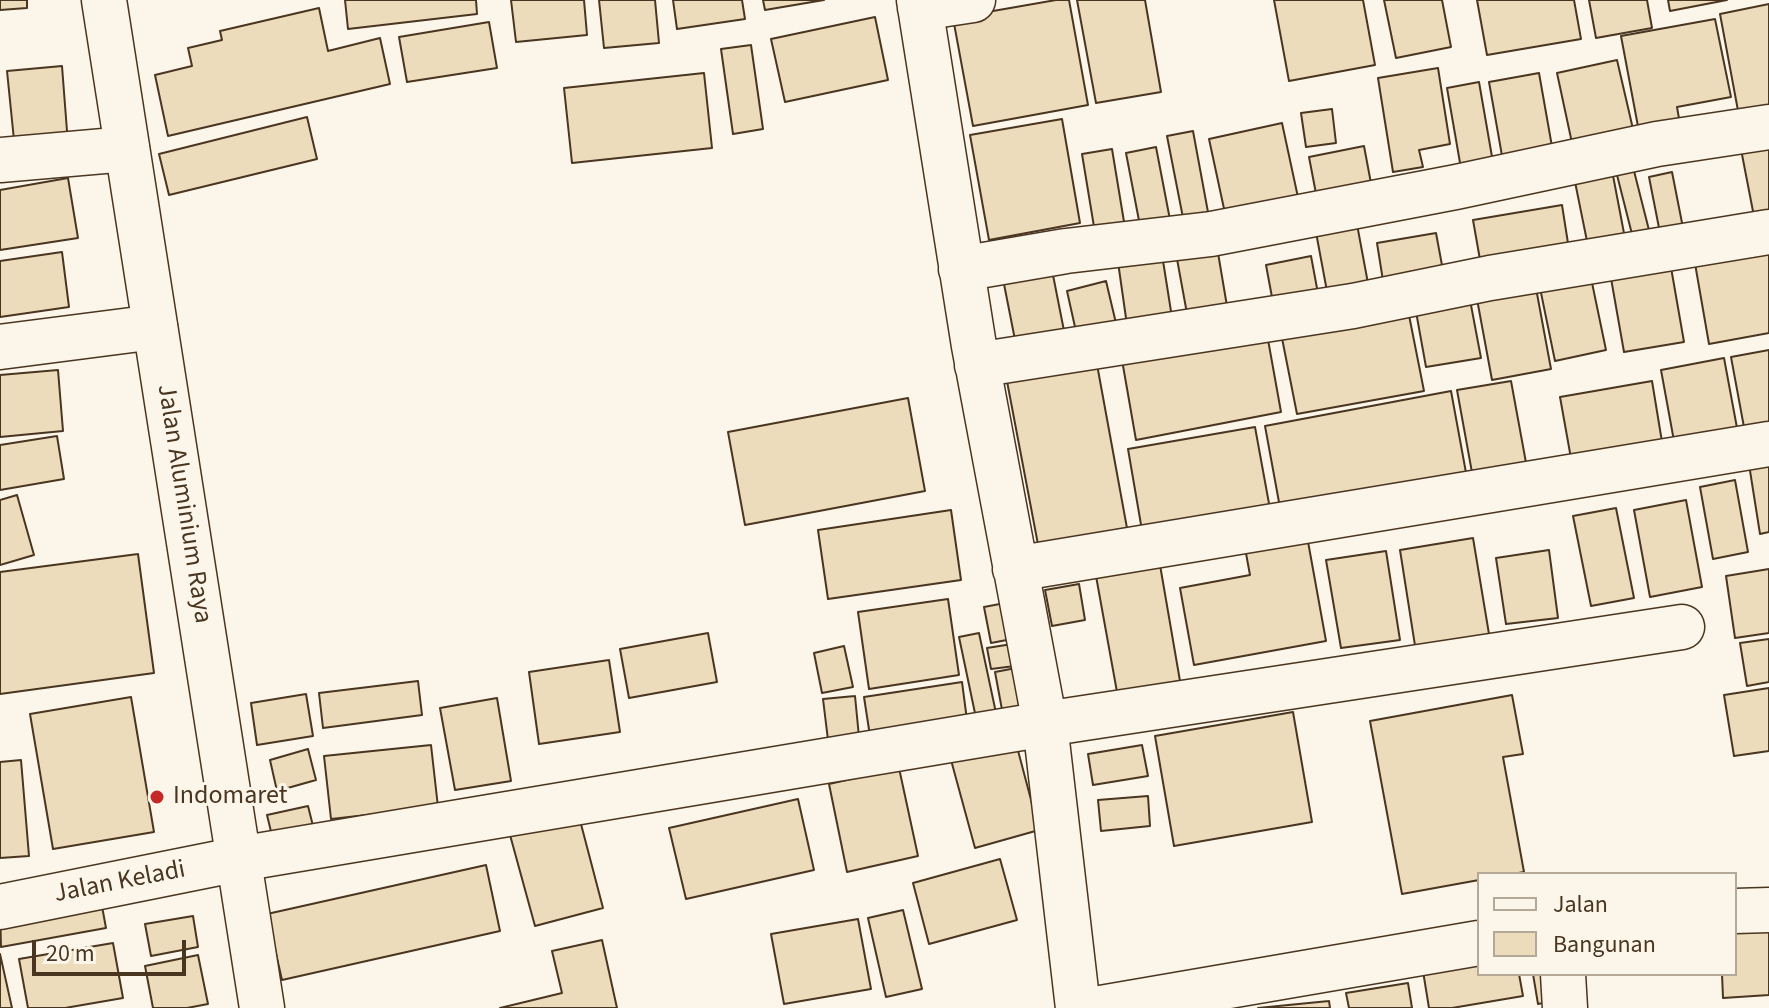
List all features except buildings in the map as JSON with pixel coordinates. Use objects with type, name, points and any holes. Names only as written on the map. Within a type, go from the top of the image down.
[{"type":"street","name":"Jalan Aluminium Raya","points":[[104,0],[262,1008]]},
{"type":"street","points":[[973,0],[919,4],[977,365],[1045,724],[1078,1008]]},
{"type":"street","points":[[961,269],[1066,251],[1211,234],[1657,144],[1769,127]]},
{"type":"street","points":[[0,160],[127,149]]},
{"type":"street","points":[[977,365],[1353,306],[1490,278],[1769,232]]},
{"type":"street","points":[[0,347],[155,327]]},
{"type":"street","points":[[1015,569],[1769,444]]},
{"type":"street","name":"Jalan Keladi","points":[[0,907],[239,859],[1045,724],[1682,627]]},
{"type":"street","points":[[1737,911],[1769,910]]},
{"type":"street","points":[[1101,1008],[1477,943]]},
{"type":"street","points":[[1563,976],[1565,1008]]},
{"type":"place","name":"Indomaret","points":[[157,797]]}]
